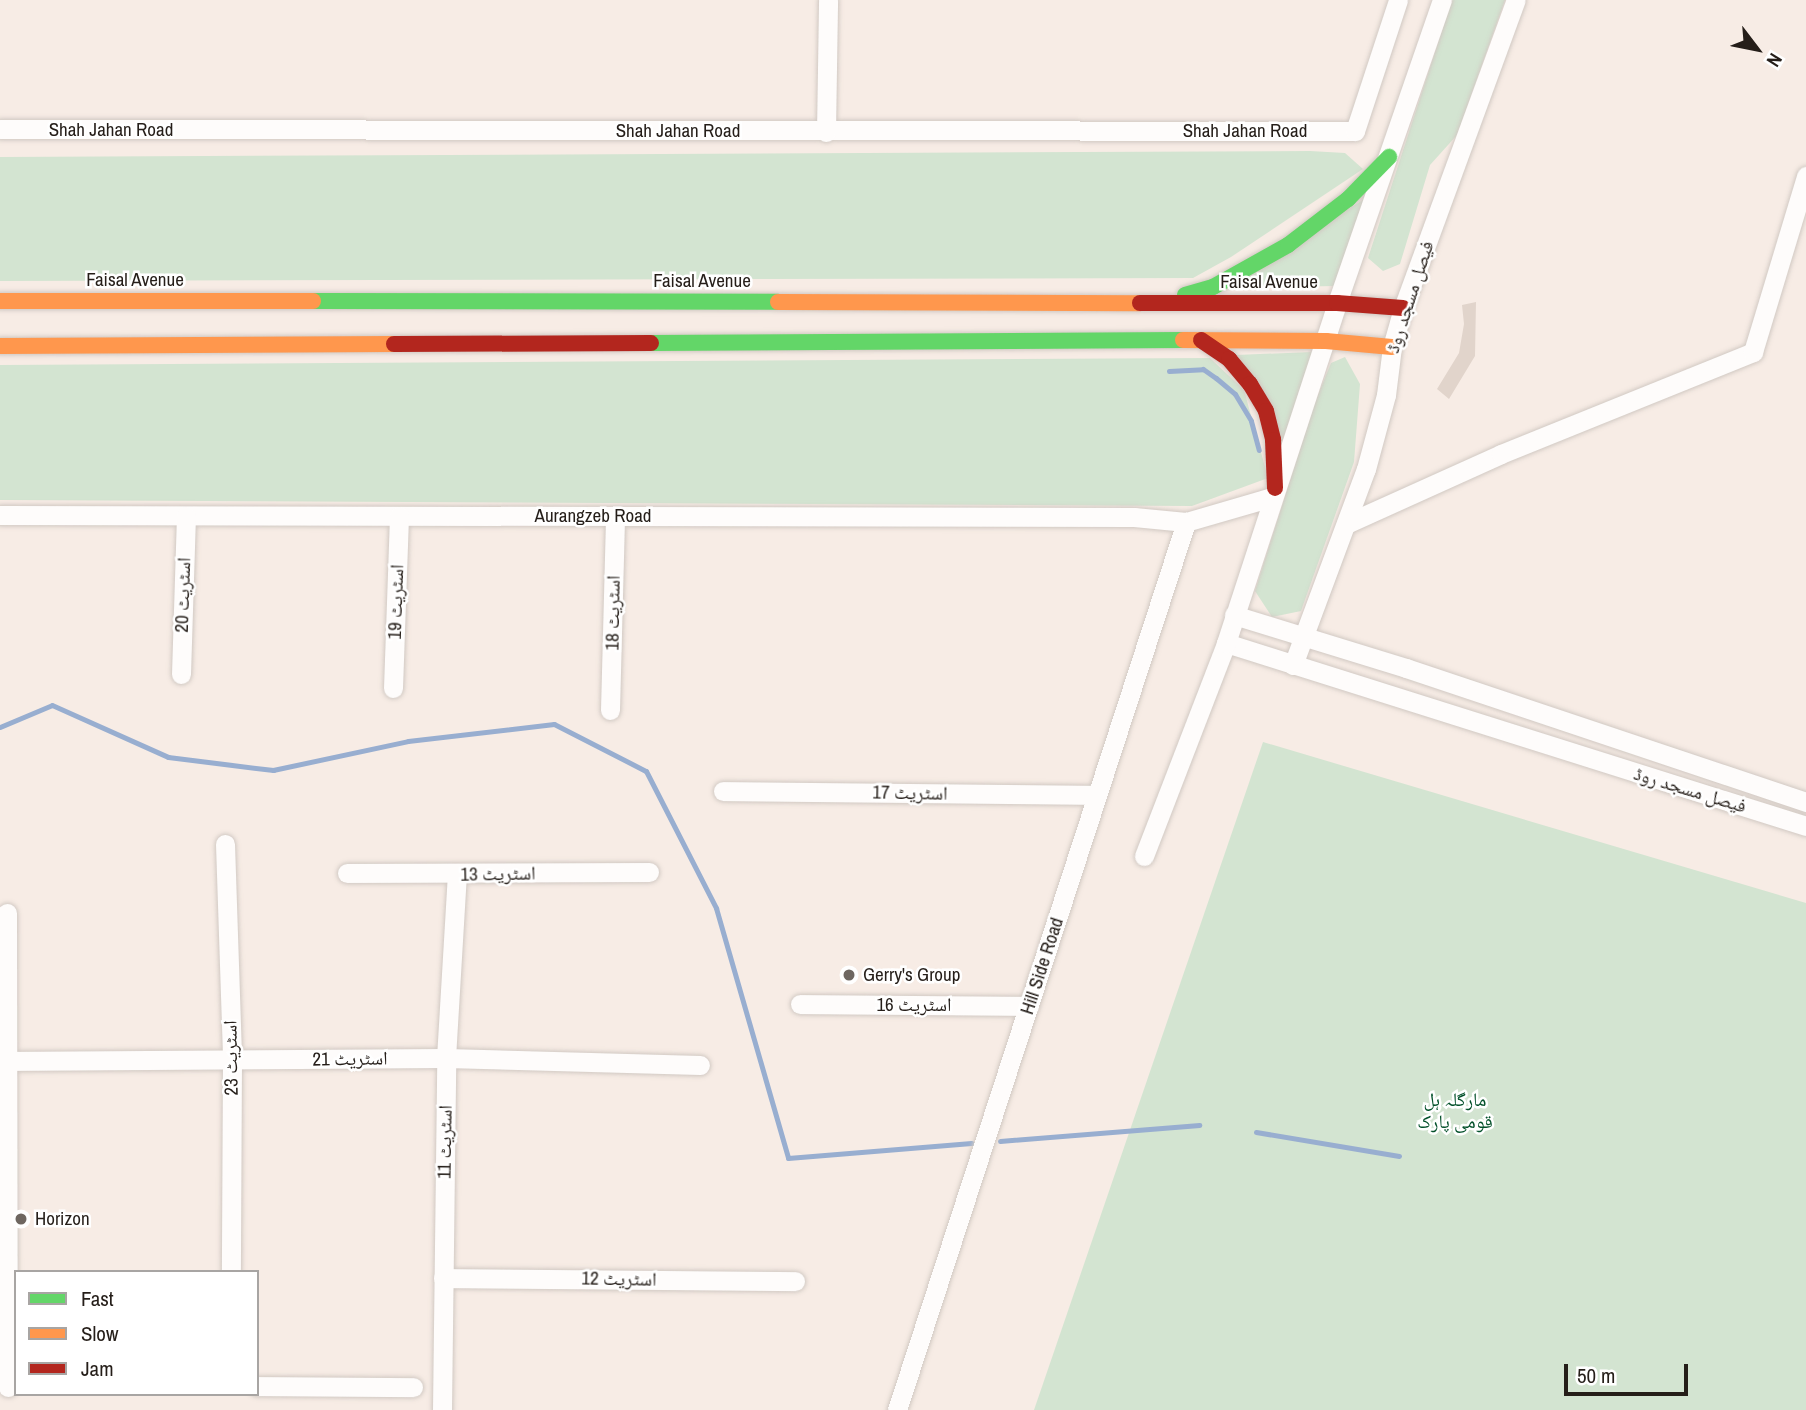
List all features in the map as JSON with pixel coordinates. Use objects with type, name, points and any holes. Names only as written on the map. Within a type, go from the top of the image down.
[{"type":"main road","points":[[1160,303],[1213,287],[1288,245],[1348,200],[1389,157]]},
{"type":"main road","name":"Faisal Avenue","points":[[0,301],[1337,303],[1403,309]]},
{"type":"main road","points":[[1201,340],[1229,359],[1250,384],[1266,411],[1273,440],[1274,492]]},
{"type":"main road","points":[[0,346],[1201,340],[1326,341],[1392,347]]},
{"type":"street","points":[[826,132],[828,0]]},
{"type":"street","name":"Shah Jahan Road","points":[[0,129],[1355,131],[1398,0]]},
{"type":"street","points":[[1144,856],[1226,643],[1337,303],[1442,0]]},
{"type":"street","name":"فیصل مسجد روڈ","points":[[1293,665],[1366,469],[1386,395],[1392,347],[1403,309],[1516,0]]},
{"type":"street","points":[[1346,524],[1501,454],[1752,352],[1806,176]]},
{"type":"street","points":[[1186,522],[1274,492]]},
{"type":"street","name":"Aurangzeb Road","points":[[0,515],[1162,517],[1186,522]]},
{"type":"street","name":"اسٹریٹ 20","points":[[181,674],[186,516]]},
{"type":"street","name":"اسٹریٹ 19","points":[[393,688],[399,516]]},
{"type":"street","name":"اسٹریٹ 18","points":[[610,710],[615,516]]},
{"type":"street","name":"Hill Side Road","points":[[897,1410],[1186,522]]},
{"type":"street","name":"فیصل مسجد روڈ","points":[[1234,615],[1806,802]]},
{"type":"street","name":"فیصل مسجد روڈ","points":[[1226,643],[1806,827]]},
{"type":"street","name":"اسٹریٹ 17","points":[[723,791],[1097,795]]},
{"type":"street","name":"اسٹریٹ 23","points":[[225,844],[232,1060],[231,1270]]},
{"type":"street","name":"اسٹریٹ 13","points":[[347,873],[457,875],[649,872]]},
{"type":"street","name":"اسٹریٹ 11","points":[[442,1410],[446,1058],[457,875]]},
{"type":"street","points":[[7,912],[5,1061],[8,1387]]},
{"type":"street","name":"اسٹریٹ 16","points":[[800,1004],[1029,1006]]},
{"type":"street","name":"اسٹریٹ 21","points":[[5,1061],[446,1058],[700,1065]]},
{"type":"street","name":"اسٹریٹ 12","points":[[443,1278],[795,1281]]},
{"type":"street","points":[[259,1386],[413,1387]]},
{"type":"green space","points":[[1452,0],[1505,0],[1457,135],[1430,165],[1400,264],[1383,271],[1368,258]]},
{"type":"green space","points":[[1310,151],[1345,153],[1363,169],[1231,257],[1193,278],[0,281],[0,157]]},
{"type":"green space","points":[[1366,198],[1335,286],[1224,288]]},
{"type":"green space","points":[[1312,352],[1282,444],[1236,355]]},
{"type":"green space","points":[[1345,357],[1360,384],[1354,462],[1301,611],[1272,617],[1255,591],[1314,405],[1331,363]]},
{"type":"green space","points":[[1210,358],[1244,390],[1268,478],[1192,506],[0,500],[0,365]]},
{"type":"green space","name":"مارگلہ ہل قومی پارک","points":[[1263,742],[1806,903],[1806,1410],[1034,1410]]},
{"type":"building","points":[[1476,302],[1475,356],[1449,399],[1437,389],[1459,353],[1464,324],[1462,305]]},
{"type":"waterway","points":[[1169,371],[1203,369],[1235,394],[1251,421],[1259,450]]},
{"type":"waterway","points":[[0,727],[52,705],[168,757],[273,770],[408,741],[554,724],[646,771],[716,908],[788,1158],[971,1143]]},
{"type":"waterway","points":[[1000,1141],[1199,1125]]},
{"type":"waterway","points":[[1256,1132],[1399,1156]]},
{"type":"traffic: fast","points":[[1185,295],[1213,287],[1288,245],[1348,199],[1389,157]]},
{"type":"traffic: fast","points":[[313,301],[778,302]]},
{"type":"traffic: fast","points":[[651,343],[1183,340]]},
{"type":"traffic: slow","points":[[0,301],[313,301]]},
{"type":"traffic: slow","points":[[778,302],[1140,303]]},
{"type":"traffic: slow","points":[[1183,340],[1326,341],[1392,347]]},
{"type":"traffic: slow","points":[[0,346],[394,344]]},
{"type":"traffic: jam","points":[[1140,303],[1337,303],[1403,308]]},
{"type":"traffic: jam","points":[[1201,340],[1229,359],[1250,384],[1266,411],[1273,440],[1275,488]]},
{"type":"traffic: jam","points":[[394,344],[651,343]]},
{"type":"place","name":"Gerry's Group","points":[[849,975]]},
{"type":"place","name":"Horizon","points":[[21,1219]]}]
